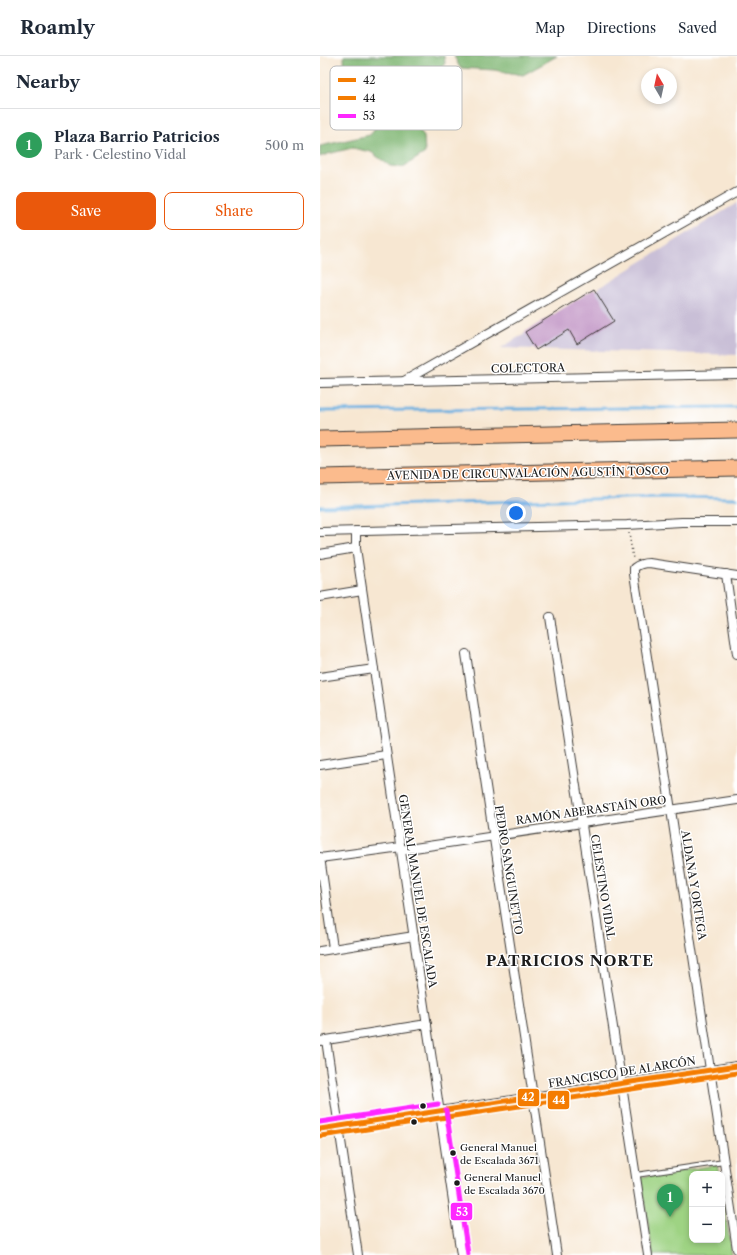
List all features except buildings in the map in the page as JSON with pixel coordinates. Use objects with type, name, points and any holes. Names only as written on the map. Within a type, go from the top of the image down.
[{"type":"highway","points":[[320,439],[737,430]]},
{"type":"highway","name":"AVENIDA DE CIRCUNVALACIÓN AGUSTÍN TOSCO","points":[[320,477],[737,468]]},
{"type":"street","points":[[404,382],[737,192]]},
{"type":"street","name":"COLECTORA","points":[[320,383],[737,374]]},
{"type":"street","points":[[320,532],[627,525],[682,522],[737,522]]},
{"type":"street","name":"GENERAL MANUEL DE ESCALADA","points":[[356,531],[356,548],[362,590],[461,1255]]},
{"type":"street","points":[[320,554],[356,548]]},
{"type":"street","points":[[634,568],[643,563],[649,563],[737,576]]},
{"type":"street","name":"ALDANA Y ORTEGA","points":[[634,568],[737,1249]]},
{"type":"street","points":[[726,574],[737,654]]},
{"type":"street","points":[[320,596],[362,590]]},
{"type":"street","name":"CELESTINO VIDAL","points":[[550,617],[623,1083],[648,1255]]},
{"type":"street","name":"PEDRO SANGUINETTO","points":[[466,654],[557,1255]]},
{"type":"street","points":[[320,677],[374,669]]},
{"type":"street","points":[[320,765],[386,755]]},
{"type":"street","name":"RAMÓN ABERASTAÍN ORO","points":[[320,858],[493,836],[737,800]]},
{"type":"street","points":[[320,858],[333,948]]},
{"type":"street","points":[[320,951],[414,936]]},
{"type":"street","points":[[358,1255],[339,1126],[323,1040],[427,1024]]},
{"type":"street","name":"FRANCISCO DE ALARCÓN","points":[[320,1128],[737,1066]]},
{"type":"lane","points":[[636,1175],[724,1162]]},
{"type":"path","points":[[627,525],[634,568]]},
{"type":"shaded area","points":[[737,203],[737,355],[501,348]]},
{"type":"green space","points":[[344,56],[444,56],[445,63],[443,66],[344,66]]},
{"type":"green space","points":[[454,56],[557,56],[523,75],[494,70],[462,68],[462,66],[459,66]]},
{"type":"green space","points":[[374,130],[420,130],[424,137],[425,153],[403,167],[390,166],[371,152],[352,148],[320,157],[320,146],[370,135]]},
{"type":"green space","points":[[717,1165],[718,1171],[689,1171],[689,1243],[725,1243],[725,1212],[732,1255],[653,1255],[641,1177]]},
{"type":"waterway","points":[[320,411],[737,407]]},
{"type":"waterway","points":[[320,507],[661,497],[737,498]]},
{"type":"transit line","name":"42","points":[[320,1129],[737,1066]]},
{"type":"transit line","name":"44","points":[[321,1136],[737,1073]]},
{"type":"transit line","name":"53","points":[[320,1122],[438,1104]]},
{"type":"transit line","name":"53","points":[[446,1110],[468,1254]]},
{"type":"place","name":"General Manuel de Escalada 3671","points":[[453,1153]]},
{"type":"place","name":"General Manuel de Escalada 3670","points":[[457,1183]]},
{"type":"place","name":"Plaza Barrio Patricios","points":[[670,1217]]},
{"type":"district","name":"PATRICIOS NORTE","points":[[570,961]]}]
